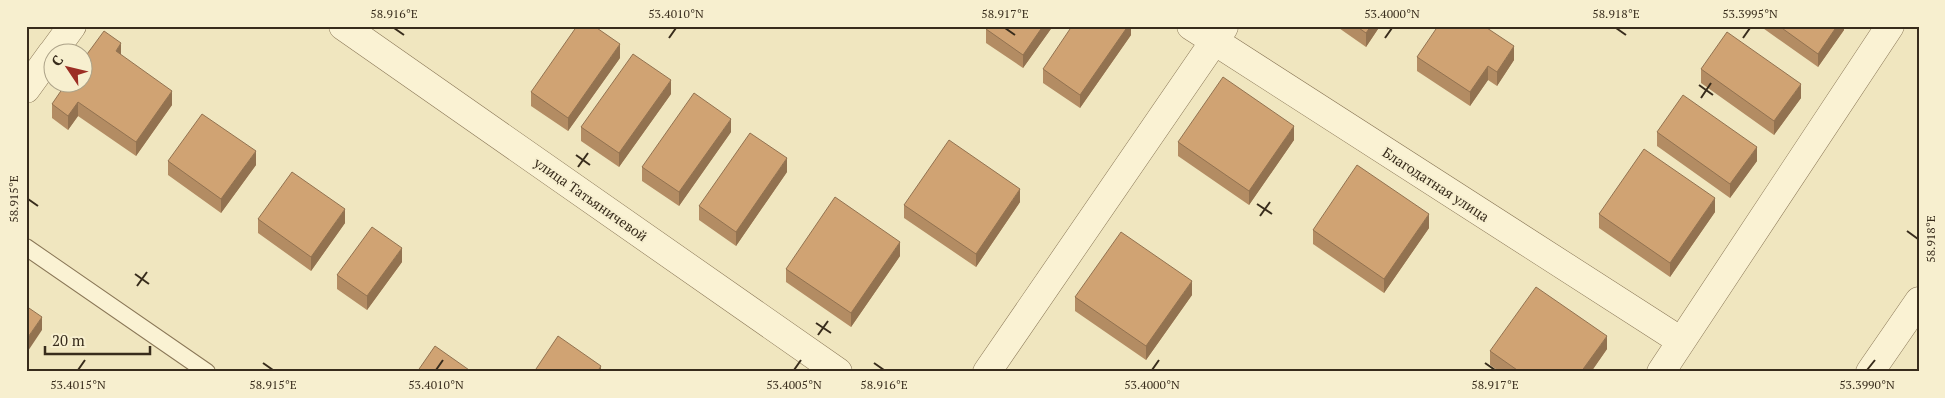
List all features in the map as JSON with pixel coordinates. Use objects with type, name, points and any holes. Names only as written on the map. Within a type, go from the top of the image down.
[{"type":"street","points":[[61,42],[72,26]]},
{"type":"street","name":"улица Татьяничевой","points":[[343,26],[838,372]]},
{"type":"street","name":"Благодатная улица","points":[[1191,26],[1219,34],[1681,341]]},
{"type":"street","points":[[1661,372],[1890,26]]},
{"type":"street","points":[[987,372],[1219,34]]},
{"type":"street","points":[[26,89],[42,68]]},
{"type":"street","points":[[1870,372],[1919,302]]},
{"type":"lane","points":[[26,247],[207,372]]},
{"type":"building","points":[[577,26],[594,26],[620,44],[568,118],[531,92]]},
{"type":"building","points":[[988,26],[1043,26],[1023,55],[986,29]]},
{"type":"building","points":[[1072,26],[1128,26],[1080,95],[1043,69]]},
{"type":"building","points":[[1356,26],[1371,26],[1366,33]]},
{"type":"building","points":[[1438,26],[1484,26],[1514,46],[1497,72],[1488,66],[1470,92],[1417,57]]},
{"type":"building","points":[[1779,26],[1837,26],[1818,54]]},
{"type":"building","points":[[104,31],[121,43],[116,51],[172,91],[136,142],[78,102],[68,116],[52,104],[60,92],[92,92],[92,47]]},
{"type":"building","points":[[1727,32],[1801,84],[1774,121],[1701,69]]},
{"type":"building","points":[[633,54],[671,80],[619,153],[581,127]]},
{"type":"building","points":[[1223,77],[1294,126],[1249,191],[1178,142]]},
{"type":"building","points":[[694,93],[731,119],[679,192],[642,167]]},
{"type":"building","points":[[1683,95],[1757,147],[1730,184],[1657,132]]},
{"type":"building","points":[[202,114],[256,151],[221,199],[168,161]]},
{"type":"building","points":[[750,133],[787,158],[736,232],[699,206]]},
{"type":"building","points":[[949,140],[1020,189],[976,254],[904,205]]},
{"type":"building","points":[[1644,149],[1715,198],[1670,263],[1599,214]]},
{"type":"building","points":[[1357,165],[1429,214],[1384,279],[1313,230]]},
{"type":"building","points":[[292,172],[345,209],[311,257],[258,219]]},
{"type":"building","points":[[835,197],[900,242],[851,313],[786,269]]},
{"type":"building","points":[[372,227],[402,248],[367,296],[337,275]]},
{"type":"building","points":[[1121,232],[1192,281],[1146,346],[1075,297]]},
{"type":"building","points":[[1536,287],[1607,336],[1581,372],[1520,372],[1490,351]]},
{"type":"building","points":[[26,306],[42,317],[26,340]]},
{"type":"building","points":[[558,336],[601,366],[597,372],[534,372]]},
{"type":"building","points":[[435,346],[472,372],[417,372]]}]
